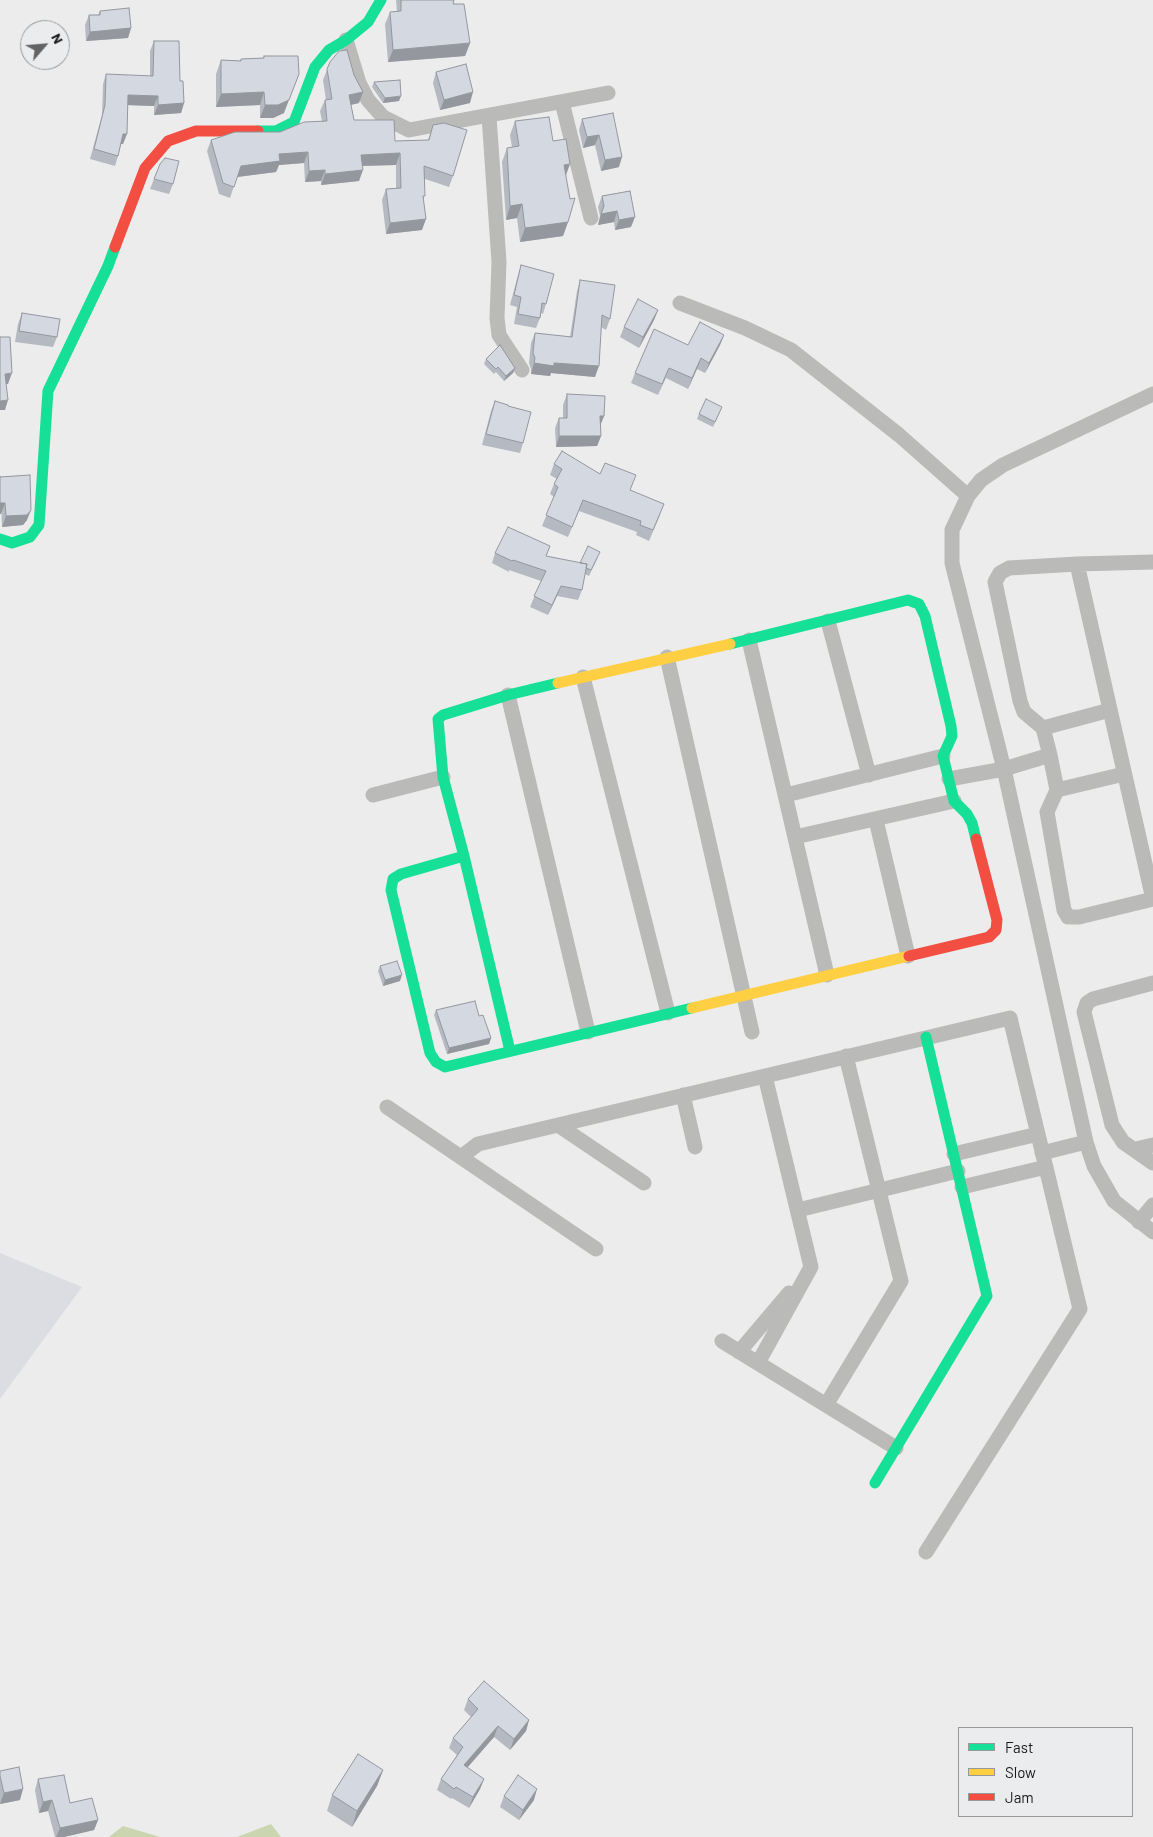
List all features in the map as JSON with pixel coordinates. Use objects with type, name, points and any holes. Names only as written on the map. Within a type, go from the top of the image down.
[{"type":"street","points":[[0,540],[12,543],[30,537],[39,525],[48,391],[108,266],[145,168],[168,142],[196,131],[276,131],[294,122],[315,67],[329,50],[346,40],[368,22],[380,0]]},
{"type":"street","points":[[346,40],[359,83],[368,100],[383,117],[409,130],[608,93]]},
{"type":"street","points":[[562,102],[592,218]]},
{"type":"street","points":[[488,116],[499,262],[497,318],[499,334],[522,370]]},
{"type":"street","points":[[680,303],[745,328],[791,350],[912,446],[968,496]]},
{"type":"street","points":[[1153,394],[1002,465],[980,480],[968,496],[952,530],[952,563],[1004,769],[1086,1142],[1094,1166],[1114,1201],[1153,1232]]},
{"type":"street","points":[[1077,564],[1153,899],[1079,917],[1068,917],[1062,901],[1048,812],[1057,790],[1050,756],[1043,728],[1024,712],[1020,701],[995,582],[1000,573],[1009,568],[1077,564],[1153,562]]},
{"type":"street","points":[[464,856],[401,874],[393,879],[391,890],[430,1053],[436,1062],[445,1067],[989,937],[996,930],[997,920],[972,822],[967,814],[954,802],[943,756],[952,736],[951,726],[925,616],[919,604],[908,600],[749,640],[583,677],[508,695],[443,715],[438,719],[443,778],[464,856],[510,1051]]},
{"type":"street","points":[[828,621],[869,775]]},
{"type":"street","points":[[749,640],[827,975]]},
{"type":"street","points":[[667,657],[752,1032]]},
{"type":"street","points":[[583,677],[668,1013]]},
{"type":"street","points":[[508,695],[588,1032]]},
{"type":"street","points":[[1043,728],[1110,710]]},
{"type":"street","points":[[786,795],[943,756]]},
{"type":"street","points":[[950,779],[1004,769],[1050,756]]},
{"type":"street","points":[[1057,790],[1124,774]]},
{"type":"street","points":[[373,795],[443,778]]},
{"type":"street","points":[[795,837],[954,802]]},
{"type":"street","points":[[876,820],[908,956]]},
{"type":"street","points":[[1153,984],[1093,999],[1087,1003],[1084,1012],[1112,1126],[1123,1142],[1153,1163]]},
{"type":"street","points":[[461,1157],[478,1144],[1010,1018],[1080,1309],[926,1552]]},
{"type":"street","points":[[875,1483],[987,1296],[926,1037]]},
{"type":"street","points":[[826,1405],[900,1281],[846,1056]]},
{"type":"street","points":[[758,1363],[812,1267],[765,1076]]},
{"type":"street","points":[[683,1095],[695,1147]]},
{"type":"street","points":[[387,1106],[596,1249]]},
{"type":"street","points":[[558,1125],[644,1183]]},
{"type":"street","points":[[954,1154],[1038,1134]]},
{"type":"street","points":[[962,1187],[1044,1160],[1086,1142]]},
{"type":"street","points":[[1136,1150],[1153,1145]]},
{"type":"street","points":[[798,1210],[958,1171]]},
{"type":"street","points":[[1139,1222],[1153,1205]]},
{"type":"street","points":[[739,1352],[812,1267]]},
{"type":"street","points":[[722,1341],[896,1448]]},
{"type":"shaded area","points":[[0,1253],[82,1287],[0,1399]]},
{"type":"green space","points":[[271,1824],[281,1837],[237,1837]]},
{"type":"green space","points":[[123,1826],[160,1837],[109,1837]]},
{"type":"building","points":[[401,0],[454,0],[453,4],[464,4],[470,43],[393,50],[390,12],[401,11]]},
{"type":"building","points":[[129,8],[131,28],[90,32],[89,15],[100,15],[100,11]]},
{"type":"building","points":[[154,41],[179,41],[180,81],[183,81],[184,103],[158,105],[158,96],[128,95],[127,134],[123,134],[118,156],[94,149],[105,105],[106,74],[153,76]]},
{"type":"building","points":[[347,50],[354,75],[363,92],[349,95],[354,120],[394,120],[395,141],[429,140],[433,125],[444,123],[467,130],[453,176],[424,166],[425,196],[423,196],[426,219],[390,223],[386,189],[401,188],[400,153],[361,155],[363,170],[325,174],[325,170],[309,171],[308,152],[279,154],[280,161],[241,166],[234,187],[223,183],[211,140],[235,132],[280,132],[304,122],[327,121],[325,100],[332,99],[327,69],[339,51]]},
{"type":"building","points":[[264,56],[298,56],[299,74],[289,100],[278,105],[265,105],[264,92],[221,94],[221,60],[241,61],[241,59],[264,58]]},
{"type":"building","points":[[466,64],[473,92],[444,100],[436,72]]},
{"type":"building","points":[[400,80],[401,96],[385,98],[374,82]]},
{"type":"building","points":[[613,113],[622,157],[605,160],[599,135],[587,137],[582,119]]},
{"type":"building","points":[[549,117],[553,141],[566,139],[570,164],[564,165],[570,199],[575,198],[568,222],[525,228],[522,204],[510,206],[507,148],[519,146],[515,121]]},
{"type":"building","points":[[165,158],[179,161],[173,184],[154,179],[160,164]]},
{"type":"building","points":[[630,191],[635,217],[619,220],[617,211],[601,214],[604,206],[602,196]]},
{"type":"building","points":[[521,265],[554,274],[546,304],[542,303],[540,318],[518,314],[521,297],[514,295]]},
{"type":"building","points":[[580,280],[615,285],[610,319],[602,315],[599,366],[554,363],[554,366],[534,363],[535,333],[572,337]]},
{"type":"building","points":[[638,299],[658,310],[643,337],[624,327]]},
{"type":"building","points":[[22,313],[60,319],[57,337],[19,331]]},
{"type":"building","points":[[700,322],[724,335],[709,363],[701,358],[692,378],[669,368],[662,384],[635,373],[654,329],[688,345]]},
{"type":"building","points":[[0,337],[10,337],[12,373],[5,374],[8,400],[0,401]]},
{"type":"building","points":[[500,345],[515,368],[506,376],[498,367],[496,369],[486,359]]},
{"type":"building","points":[[567,394],[605,396],[604,416],[600,416],[601,436],[559,436],[559,418],[567,418]]},
{"type":"building","points":[[706,399],[722,407],[715,422],[699,414]]},
{"type":"building","points":[[495,401],[531,412],[523,443],[486,434]]},
{"type":"building","points":[[562,451],[600,474],[605,463],[636,475],[630,490],[664,504],[653,530],[640,525],[641,521],[583,500],[572,527],[546,515],[558,487],[554,484],[562,469],[554,464]]},
{"type":"building","points":[[30,475],[31,510],[27,515],[6,516],[5,503],[0,503],[0,477]]},
{"type":"building","points":[[508,527],[550,546],[546,556],[587,564],[582,590],[561,586],[552,605],[534,596],[546,571],[512,561],[495,553]]},
{"type":"building","points":[[588,546],[600,552],[591,570],[586,568],[587,564],[580,563]]},
{"type":"building","points":[[397,961],[402,975],[385,980],[380,966]]},
{"type":"building","points":[[475,1001],[479,1016],[483,1015],[491,1038],[449,1048],[436,1010]]},
{"type":"building","points":[[484,1681],[529,1720],[514,1739],[498,1726],[464,1765],[484,1779],[473,1797],[456,1787],[454,1789],[441,1779],[463,1747],[453,1738],[478,1709],[468,1699]]},
{"type":"building","points":[[358,1754],[383,1770],[357,1811],[332,1795]]},
{"type":"building","points":[[19,1767],[23,1789],[4,1793],[0,1771]]},
{"type":"building","points":[[64,1775],[70,1803],[92,1798],[98,1820],[60,1828],[52,1800],[43,1802],[38,1779]]},
{"type":"building","points":[[518,1775],[537,1789],[523,1810],[504,1796]]},
{"type":"traffic: fast","points":[[258,131],[276,131],[294,122],[315,67],[329,50],[346,40],[368,22],[381,0]]},
{"type":"traffic: fast","points":[[0,539],[12,543],[30,537],[39,525],[48,391],[108,266],[115,247]]},
{"type":"traffic: fast","points":[[730,644],[908,600],[919,604],[925,616],[951,726],[952,736],[943,756],[954,801],[967,814],[972,823],[976,839]]},
{"type":"traffic: fast","points":[[510,1051],[464,856],[443,777],[438,719],[443,715],[508,695],[558,683]]},
{"type":"traffic: fast","points":[[464,856],[401,874],[393,879],[391,890],[430,1053],[436,1062],[445,1067],[692,1008]]},
{"type":"traffic: fast","points":[[875,1483],[987,1296],[926,1037]]},
{"type":"traffic: slow","points":[[558,683],[730,644]]},
{"type":"traffic: slow","points":[[692,1008],[909,956]]},
{"type":"traffic: jam","points":[[115,247],[145,168],[168,141],[196,131],[258,131]]},
{"type":"traffic: jam","points":[[909,956],[989,937],[996,930],[997,920],[976,839]]}]
